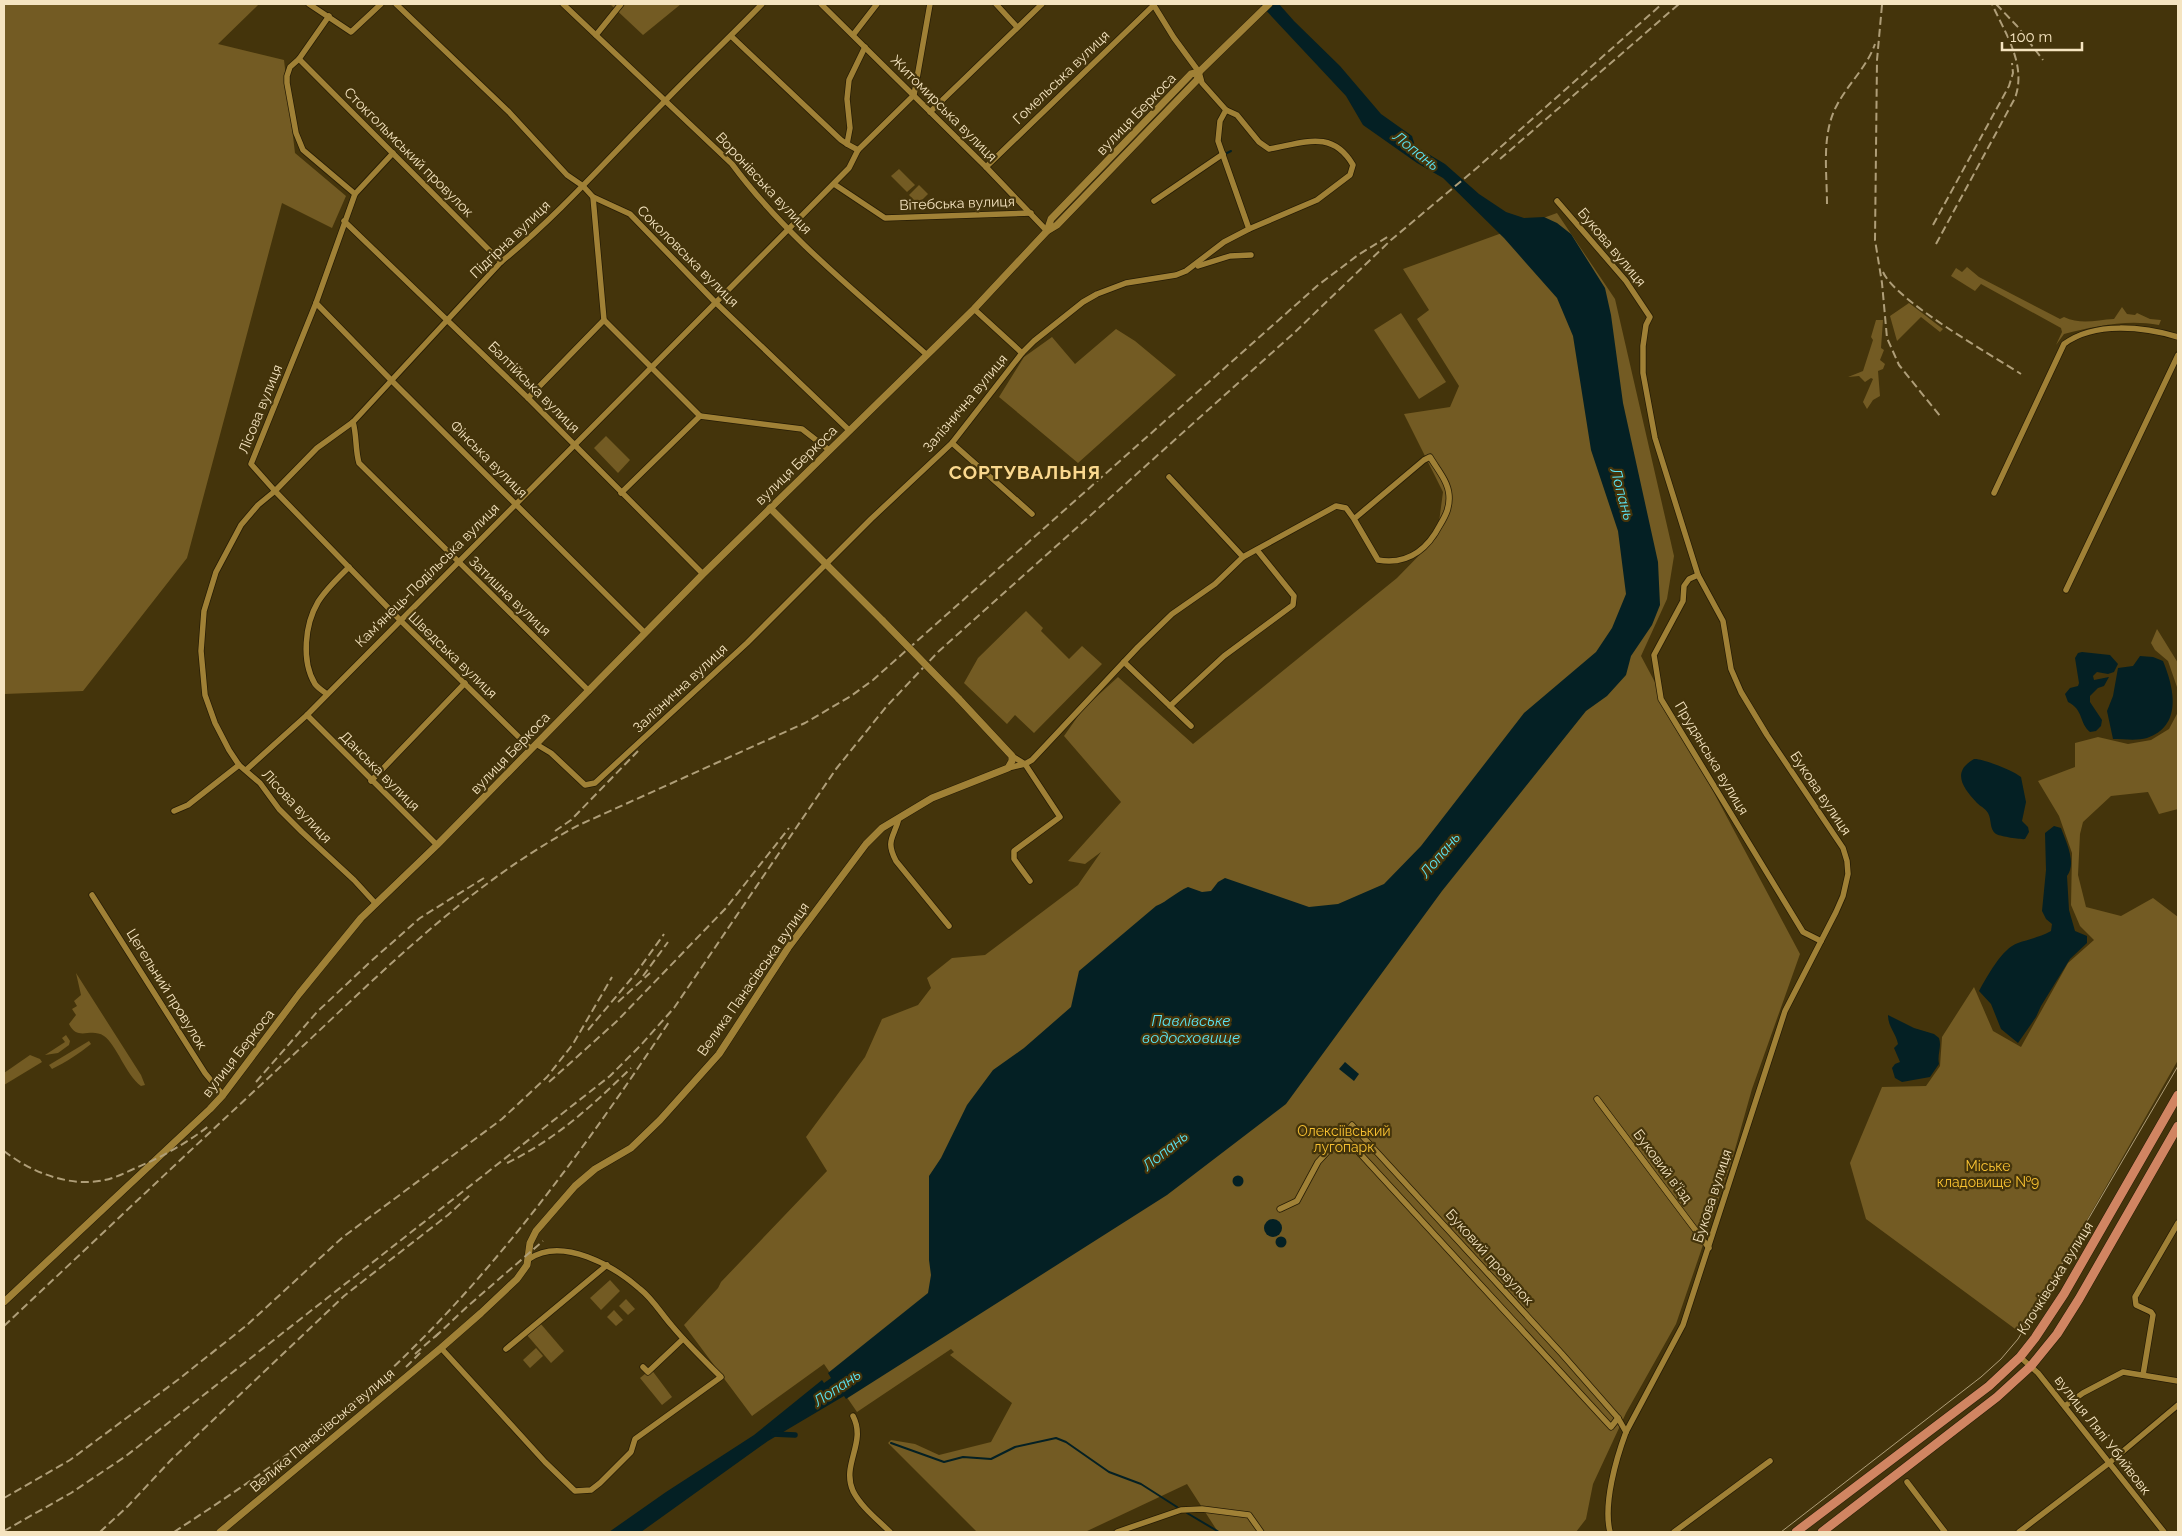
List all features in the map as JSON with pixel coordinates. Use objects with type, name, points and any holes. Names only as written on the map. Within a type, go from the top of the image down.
[{"type":"main road","name":"Клочківська вулиця","points":[[1796,1532],[1989,1386],[2020,1357],[2064,1294],[2178,1095]]},
{"type":"main road","name":"Клочківська вулиця","points":[[1822,1532],[1997,1397],[2031,1366],[2057,1334],[2079,1299],[2178,1126]]},
{"type":"street","points":[[309,4],[351,32],[381,4]]},
{"type":"street","name":"Соколовська вулиця","points":[[396,4],[509,112],[567,176],[583,186],[593,197],[630,214],[715,302],[850,430]]},
{"type":"street","name":"Воронівська вулиця","points":[[564,4],[732,164],[753,193],[788,228],[927,356]]},
{"type":"street","points":[[596,35],[621,4]]},
{"type":"street","name":"Підгірна вулиця","points":[[274,491],[317,448],[353,422],[501,262],[524,243],[583,186],[762,4]]},
{"type":"street","name":"Житомирська вулиця","points":[[821,4],[986,166],[1047,231]]},
{"type":"street","points":[[853,35],[877,4]]},
{"type":"street","points":[[914,95],[930,4]]},
{"type":"street","points":[[996,4],[1017,27]]},
{"type":"street","points":[[930,112],[1042,4]]},
{"type":"street","points":[[1154,4],[1174,38],[1199,72],[1202,83],[1226,110],[1220,121],[1218,141],[1249,229]]},
{"type":"street","name":"Гомельська вулиця","points":[[986,166],[1154,4]]},
{"type":"street","name":"вулиця Беркоса","points":[[4,1302],[223,1095],[343,938],[703,574],[974,309],[1047,231],[1050,219],[1192,74],[1199,72],[1269,4]]},
{"type":"street","points":[[329,16],[299,59],[288,71],[287,83],[296,133],[303,150],[354,194]]},
{"type":"street","points":[[731,36],[841,140],[858,150]]},
{"type":"street","points":[[848,144],[850,128],[847,99],[848,80],[865,47]]},
{"type":"street","name":"Стокгольмський провулок","points":[[299,59],[501,262]]},
{"type":"street","name":"Кам’янець-Подільська вулиця","points":[[246,770],[306,714],[788,228],[834,184],[849,168],[858,150],[914,95]]},
{"type":"street","name":"Залізнична вулиця","points":[[594,783],[740,649],[952,443],[1022,353],[1048,330],[1083,302],[1097,294],[1126,283],[1176,275],[1193,268],[1224,242],[1249,229],[1317,200],[1350,176],[1353,165],[1332,143],[1321,140],[1269,149],[1259,142],[1237,115],[1226,110]]},
{"type":"street","name":"Лісова вулиця","points":[[376,904],[354,880],[285,815],[246,770],[239,765],[215,723],[205,695],[201,651],[204,611],[216,572],[241,525],[258,504],[274,491],[251,464],[316,303],[354,194],[393,153]]},
{"type":"street","points":[[1154,201],[1223,156]]},
{"type":"street","name":"Вітебська вулиця","points":[[834,184],[886,218],[1031,213]]},
{"type":"street","points":[[593,197],[604,320],[700,416],[802,430],[829,450]]},
{"type":"street","name":"Букова вулиця","points":[[1558,201],[1626,280],[1650,317],[1646,325],[1643,346],[1643,373],[1650,416],[1655,438],[1698,575],[1723,621],[1728,656],[1741,692],[1767,735],[1843,848],[1847,860],[1848,874],[1836,912],[1785,1011],[1683,1325],[1626,1432],[1611,1487],[1610,1532]]},
{"type":"street","name":"Балтійська вулиця","points":[[344,221],[528,398],[703,574]]},
{"type":"street","points":[[1193,268],[1230,256],[1251,255]]},
{"type":"street","name":"Фінська вулиця","points":[[316,303],[645,633]]},
{"type":"street","points":[[974,309],[1022,353]]},
{"type":"street","points":[[528,398],[604,320]]},
{"type":"street","points":[[1994,493],[2064,344],[2077,337],[2097,332],[2131,328],[2178,337]]},
{"type":"street","points":[[2066,590],[2178,355]]},
{"type":"street","points":[[620,492],[700,416]]},
{"type":"street","name":"Затишна вулиця","points":[[353,422],[356,434],[356,454],[359,463],[589,691]]},
{"type":"street","points":[[952,443],[1032,514]]},
{"type":"street","name":"Велика Панасівська вулиця","points":[[220,1532],[441,1348],[481,1313],[524,1271],[529,1259],[530,1242],[541,1224],[575,1186],[595,1169],[631,1148],[673,1105],[718,1054],[788,948],[866,844],[882,828],[932,798],[1032,760],[1172,614],[1215,584],[1243,557],[1336,506],[1346,508],[1378,560],[1390,562],[1404,559],[1417,554],[1435,536],[1448,511],[1449,496],[1447,486],[1430,457],[1354,519]]},
{"type":"street","points":[[1169,477],[1243,557]]},
{"type":"street","name":"Шведська вулиця","points":[[274,491],[400,620],[534,747],[551,753],[585,786],[594,783]]},
{"type":"street","points":[[770,508],[883,621],[1012,756],[1025,764],[1060,817],[1014,851],[1014,859],[1030,881]]},
{"type":"street","points":[[1170,706],[1224,656],[1293,605],[1294,596],[1257,550]]},
{"type":"street","points":[[326,694],[316,684],[311,674],[307,656],[307,639],[311,619],[318,603],[329,587],[349,567]]},
{"type":"street","name":"Прудянська вулиця","points":[[1698,575],[1689,579],[1684,586],[1683,601],[1654,655],[1661,699],[1803,932],[1820,941]]},
{"type":"street","points":[[1124,662],[1191,726]]},
{"type":"street","points":[[372,781],[465,683]]},
{"type":"street","name":"Данська вулиця","points":[[306,714],[437,845]]},
{"type":"street","points":[[1008,768],[1012,761],[1012,756]]},
{"type":"street","points":[[174,811],[188,805],[239,765]]},
{"type":"street","points":[[899,818],[890,841],[891,851],[896,861],[949,926]]},
{"type":"street","name":"Цегельний провулок","points":[[92,894],[203,1070],[223,1095]]},
{"type":"street","name":"Буковий в'їзд","points":[[1597,1099],[1709,1248]]},
{"type":"street","name":"Буковий провулок","points":[[1618,1418],[1611,1427],[1343,1135],[1352,1125],[1618,1418],[1626,1432]]},
{"type":"street","points":[[1280,1209],[1297,1201],[1318,1162],[1343,1135]]},
{"type":"street","points":[[2143,1375],[2153,1315],[2151,1312],[2136,1305],[2134,1300],[2178,1223]]},
{"type":"street","points":[[441,1348],[545,1462],[575,1491],[586,1491],[600,1483],[631,1452],[635,1439],[721,1377],[683,1339],[642,1290],[607,1265],[561,1251],[546,1251],[529,1259]]},
{"type":"street","points":[[506,1349],[607,1265]]},
{"type":"street","points":[[643,1367],[648,1372],[683,1339]]},
{"type":"street","name":"вулиця Лялі Убийвовк","points":[[2020,1357],[2031,1366],[2065,1406],[2164,1532]]},
{"type":"street","points":[[2065,1406],[2083,1393],[2122,1372],[2178,1381]]},
{"type":"street","points":[[2018,1532],[2109,1463],[2178,1406]]},
{"type":"street","points":[[853,1416],[858,1426],[858,1439],[848,1474],[852,1490],[860,1502],[890,1532]]},
{"type":"street","points":[[1674,1532],[1770,1461]]},
{"type":"street","points":[[1907,1482],[1945,1532]]},
{"type":"street","points":[[1118,1532],[1176,1511],[1202,1509],[1249,1515],[1261,1532]]},
{"type":"green space","points":[[4,4],[259,4],[218,44],[284,60],[295,153],[346,196],[332,228],[282,203],[187,558],[83,691],[4,694]]},
{"type":"green space","points":[[610,4],[681,4],[643,35]]},
{"type":"green space","points":[[899,169],[915,185],[907,192],[891,176]]},
{"type":"green space","points":[[919,185],[928,194],[918,204],[909,195]]},
{"type":"green space","name":"Олексіївський лугопарк","points":[[1557,213],[1615,299],[1674,556],[1667,599],[1641,656],[1800,954],[1752,1089],[1732,1160],[1676,1324],[1626,1413],[1593,1484],[1586,1519],[1576,1532],[1218,1532],[1187,1484],[1085,1532],[977,1532],[888,1443],[891,1440],[915,1444],[939,1455],[991,1442],[1012,1403],[950,1355],[954,1352],[951,1349],[857,1412],[824,1364],[752,1416],[684,1325],[718,1288],[721,1282],[827,1171],[806,1137],[865,1057],[882,1019],[918,1005],[931,988],[927,978],[952,958],[985,955],[1078,885],[1101,852],[1085,864],[1068,861],[1121,802],[1064,736],[1083,709],[1118,677],[1193,744],[1397,578],[1437,537],[1443,492],[1404,414],[1450,407],[1459,386],[1417,319],[1429,310],[1403,269]]},
{"type":"green space","points":[[1967,267],[1979,277],[2060,319],[2064,317],[2076,321],[2095,321],[2114,319],[2122,307],[2127,314],[2135,315],[2137,313],[2150,319],[2161,320],[2159,325],[2123,323],[2076,331],[2064,334],[2056,345],[2062,332],[2061,328],[1981,284],[1975,291],[1951,276],[1956,268],[1962,272]]},
{"type":"green space","points":[[1909,303],[1943,329],[1940,332],[1921,317],[1897,341],[1890,316]]},
{"type":"green space","points":[[1401,313],[1446,382],[1419,399],[1374,330]]},
{"type":"green space","points":[[1876,320],[1883,320],[1881,348],[1884,350],[1880,360],[1885,364],[1883,369],[1878,371],[1880,396],[1873,400],[1867,409],[1863,402],[1873,379],[1871,378],[1865,382],[1859,376],[1848,377],[1863,371],[1873,340],[1871,337]]},
{"type":"green space","points":[[1116,329],[1135,341],[1176,375],[1078,463],[999,397],[1024,357],[1052,337],[1075,364]]},
{"type":"green space","points":[[606,436],[630,460],[618,473],[594,448]]},
{"type":"green space","points":[[1026,611],[1043,628],[1041,631],[1069,659],[1082,646],[1102,664],[1034,733],[1015,715],[1007,724],[964,683],[978,658]]},
{"type":"green space","points":[[2157,629],[2178,663],[2178,690],[2168,661],[2155,650],[2151,643]]},
{"type":"green space","name":"Міське кладовище №9","points":[[2178,712],[2178,809],[2159,814],[2148,792],[2111,796],[2083,822],[2080,834],[2078,875],[2086,907],[2121,916],[2153,898],[2178,917],[2178,1060],[2022,1334],[1866,1219],[1850,1163],[1882,1087],[1926,1086],[1940,1066],[1942,1037],[1974,987],[1993,1031],[2021,1047],[2068,963],[2094,940],[2080,926],[2071,905],[2072,853],[2059,816],[2038,781],[2075,767],[2075,743],[2098,737],[2128,744],[2151,740],[2169,729]]},
{"type":"green space","points":[[76,973],[141,1075],[145,1085],[141,1086],[136,1081],[113,1046],[104,1036],[94,1033],[76,1032],[69,1024],[76,1015],[72,1009],[77,1006],[74,1001],[81,995]]},
{"type":"green space","points":[[66,1035],[70,1041],[69,1045],[58,1053],[45,1055],[65,1042],[62,1038]]},
{"type":"green space","points":[[89,1041],[91,1044],[68,1060],[52,1069],[49,1065]]},
{"type":"green space","points":[[30,1055],[40,1059],[42,1062],[4,1085],[4,1073]]},
{"type":"green space","points":[[610,1280],[620,1291],[601,1310],[590,1298]]},
{"type":"green space","points":[[626,1299],[635,1309],[628,1315],[619,1306]]},
{"type":"green space","points":[[614,1310],[623,1320],[616,1326],[607,1317]]},
{"type":"green space","points":[[540,1323],[564,1351],[551,1363],[527,1335]]},
{"type":"green space","points":[[536,1348],[543,1356],[530,1368],[523,1360]]},
{"type":"green space","points":[[651,1369],[672,1397],[662,1405],[640,1378]]},
{"type":"water","name":"Павлівське водосховище","points":[[1260,4],[1279,4],[1340,66],[1381,114],[1412,136],[1415,146],[1445,164],[1479,194],[1506,212],[1524,218],[1544,217],[1557,223],[1571,234],[1605,288],[1611,315],[1623,403],[1658,562],[1660,605],[1652,625],[1631,656],[1626,675],[1607,696],[1586,711],[1442,891],[1286,1104],[1167,1195],[846,1399],[844,1396],[768,1441],[641,1532],[609,1532],[666,1492],[754,1435],[822,1380],[824,1383],[831,1378],[828,1373],[928,1293],[931,1275],[929,1260],[929,1176],[941,1158],[967,1105],[993,1070],[1024,1048],[1071,1007],[1079,971],[1156,906],[1188,887],[1202,892],[1211,891],[1218,882],[1225,878],[1309,907],[1338,904],[1384,884],[1421,846],[1524,713],[1596,652],[1612,628],[1626,594],[1618,531],[1591,450],[1573,336],[1557,298],[1504,238],[1443,178],[1417,163],[1363,125],[1346,96]]},
{"type":"water","points":[[2078,653],[2110,655],[2118,664],[2114,672],[2108,674],[2097,672],[2093,676],[2094,680],[2109,677],[2104,686],[2098,688],[2090,696],[2090,702],[2102,720],[2101,726],[2096,731],[2090,732],[2084,725],[2077,709],[2068,702],[2065,694],[2070,688],[2078,686],[2075,658]]},
{"type":"water","points":[[2140,656],[2153,657],[2163,661],[2172,695],[2173,706],[2171,716],[2166,725],[2147,738],[2134,740],[2113,739],[2107,711],[2113,696],[2118,668],[2133,666]]},
{"type":"water","points":[[1974,759],[1998,765],[2021,777],[2026,802],[2022,821],[2028,827],[2029,832],[2025,839],[2010,838],[1996,834],[1992,830],[1988,813],[1967,792],[1961,775],[1967,764]]},
{"type":"water","points":[[2054,826],[2061,828],[2071,859],[2070,871],[2067,876],[2069,910],[2075,931],[2087,936],[2087,943],[2070,959],[2036,1017],[2018,1043],[2001,1029],[1991,1004],[1979,991],[1995,964],[2012,946],[2051,931],[2052,924],[2046,919],[2042,911],[2046,870],[2045,833]]},
{"type":"water","points":[[1888,1015],[1914,1028],[1934,1034],[1939,1038],[1939,1064],[1930,1077],[1902,1082],[1895,1078],[1892,1068],[1900,1062],[1894,1048],[1898,1044],[1889,1023]]},
{"type":"water","points":[[1345,1062],[1359,1074],[1354,1081],[1339,1069]]},
{"type":"water","points":[[1238,1175],[1244,1181],[1238,1187],[1232,1181]]},
{"type":"water","points":[[1273,1219],[1279,1222],[1282,1228],[1279,1234],[1273,1237],[1267,1234],[1264,1228],[1267,1222]]},
{"type":"water","points":[[1281,1236],[1287,1242],[1281,1248],[1275,1242]]},
{"type":"waterway","points":[[1225,154],[1231,151]]},
{"type":"waterway","points":[[773,1434],[795,1435]]},
{"type":"waterway","points":[[891,1443],[944,1462],[963,1457],[991,1459],[1015,1447],[1056,1438],[1066,1442],[1109,1472],[1141,1484],[1177,1507]]},
{"type":"waterway","points":[[1187,1513],[1219,1532]]},
{"type":"tram line","points":[[1781,1532],[1981,1377],[2001,1359],[2018,1339],[2178,1066]]},
{"type":"railway","points":[[4,1531],[71,1493],[126,1456],[610,1076],[674,1008],[836,769],[886,707],[938,652],[1294,333],[1391,240],[1478,167],[1662,4]]},
{"type":"railway","points":[[1500,159],[1679,4]]},
{"type":"railway","points":[[1936,244],[2015,98],[2018,86],[2018,73],[2013,50],[1992,4]]},
{"type":"railway","points":[[1996,4],[2017,26],[2043,60]]},
{"type":"railway","points":[[1882,5],[1877,60],[1875,240],[1882,283],[1887,338],[1899,365],[1940,416]]},
{"type":"railway","points":[[1827,204],[1826,153],[1832,116],[1841,97],[1867,60],[1875,44]]},
{"type":"railway","points":[[1933,225],[2009,86],[2013,73],[2012,63]]},
{"type":"railway","points":[[4,1326],[368,984],[469,898],[541,847],[579,825],[805,723],[851,696],[873,680],[1317,286],[1358,255],[1389,236]]},
{"type":"railway","points":[[1883,272],[1891,284],[1924,312],[2021,374]]},
{"type":"railway","points":[[555,831],[571,820],[638,751]]},
{"type":"railway","points":[[549,1082],[617,1021],[726,908],[789,828]]},
{"type":"railway","points":[[256,1082],[317,1012],[369,963],[420,918],[484,878]]},
{"type":"railway","points":[[588,1030],[636,973],[664,934]]},
{"type":"railway","points":[[643,976],[668,942]]},
{"type":"railway","points":[[618,1002],[650,973]]},
{"type":"railway","points":[[4,1498],[70,1460],[179,1379],[247,1325],[343,1237],[502,1119],[547,1077],[573,1044],[612,977]]},
{"type":"railway","points":[[174,1532],[302,1444],[374,1385],[416,1345],[496,1258],[533,1212],[603,1118],[669,1022]]},
{"type":"railway","points":[[507,1163],[541,1144],[573,1121],[631,1068]]},
{"type":"railway","points":[[4,1151],[28,1167],[56,1178],[71,1181],[101,1181],[163,1155],[188,1141],[210,1125]]},
{"type":"railway","points":[[100,1532],[128,1506],[171,1460],[344,1296],[448,1215],[471,1194]]},
{"type":"railway","points":[[435,1337],[543,1241]]},
{"type":"railway","points":[[415,1354],[439,1333]]},
{"type":"railway","points":[[406,1367],[421,1352]]},
{"type":"district","name":"СОРТУВАЛЬНЯ","points":[[1025,472]]},
{"type":"water label","name":"Лопань","points":[[1416,151]]},
{"type":"water label","name":"Лопань","points":[[1622,494]]},
{"type":"water label","name":"Лопань","points":[[1440,855]]},
{"type":"water label","name":"Лопань","points":[[1165,1151]]},
{"type":"water label","name":"Лопань","points":[[837,1388]]}]
